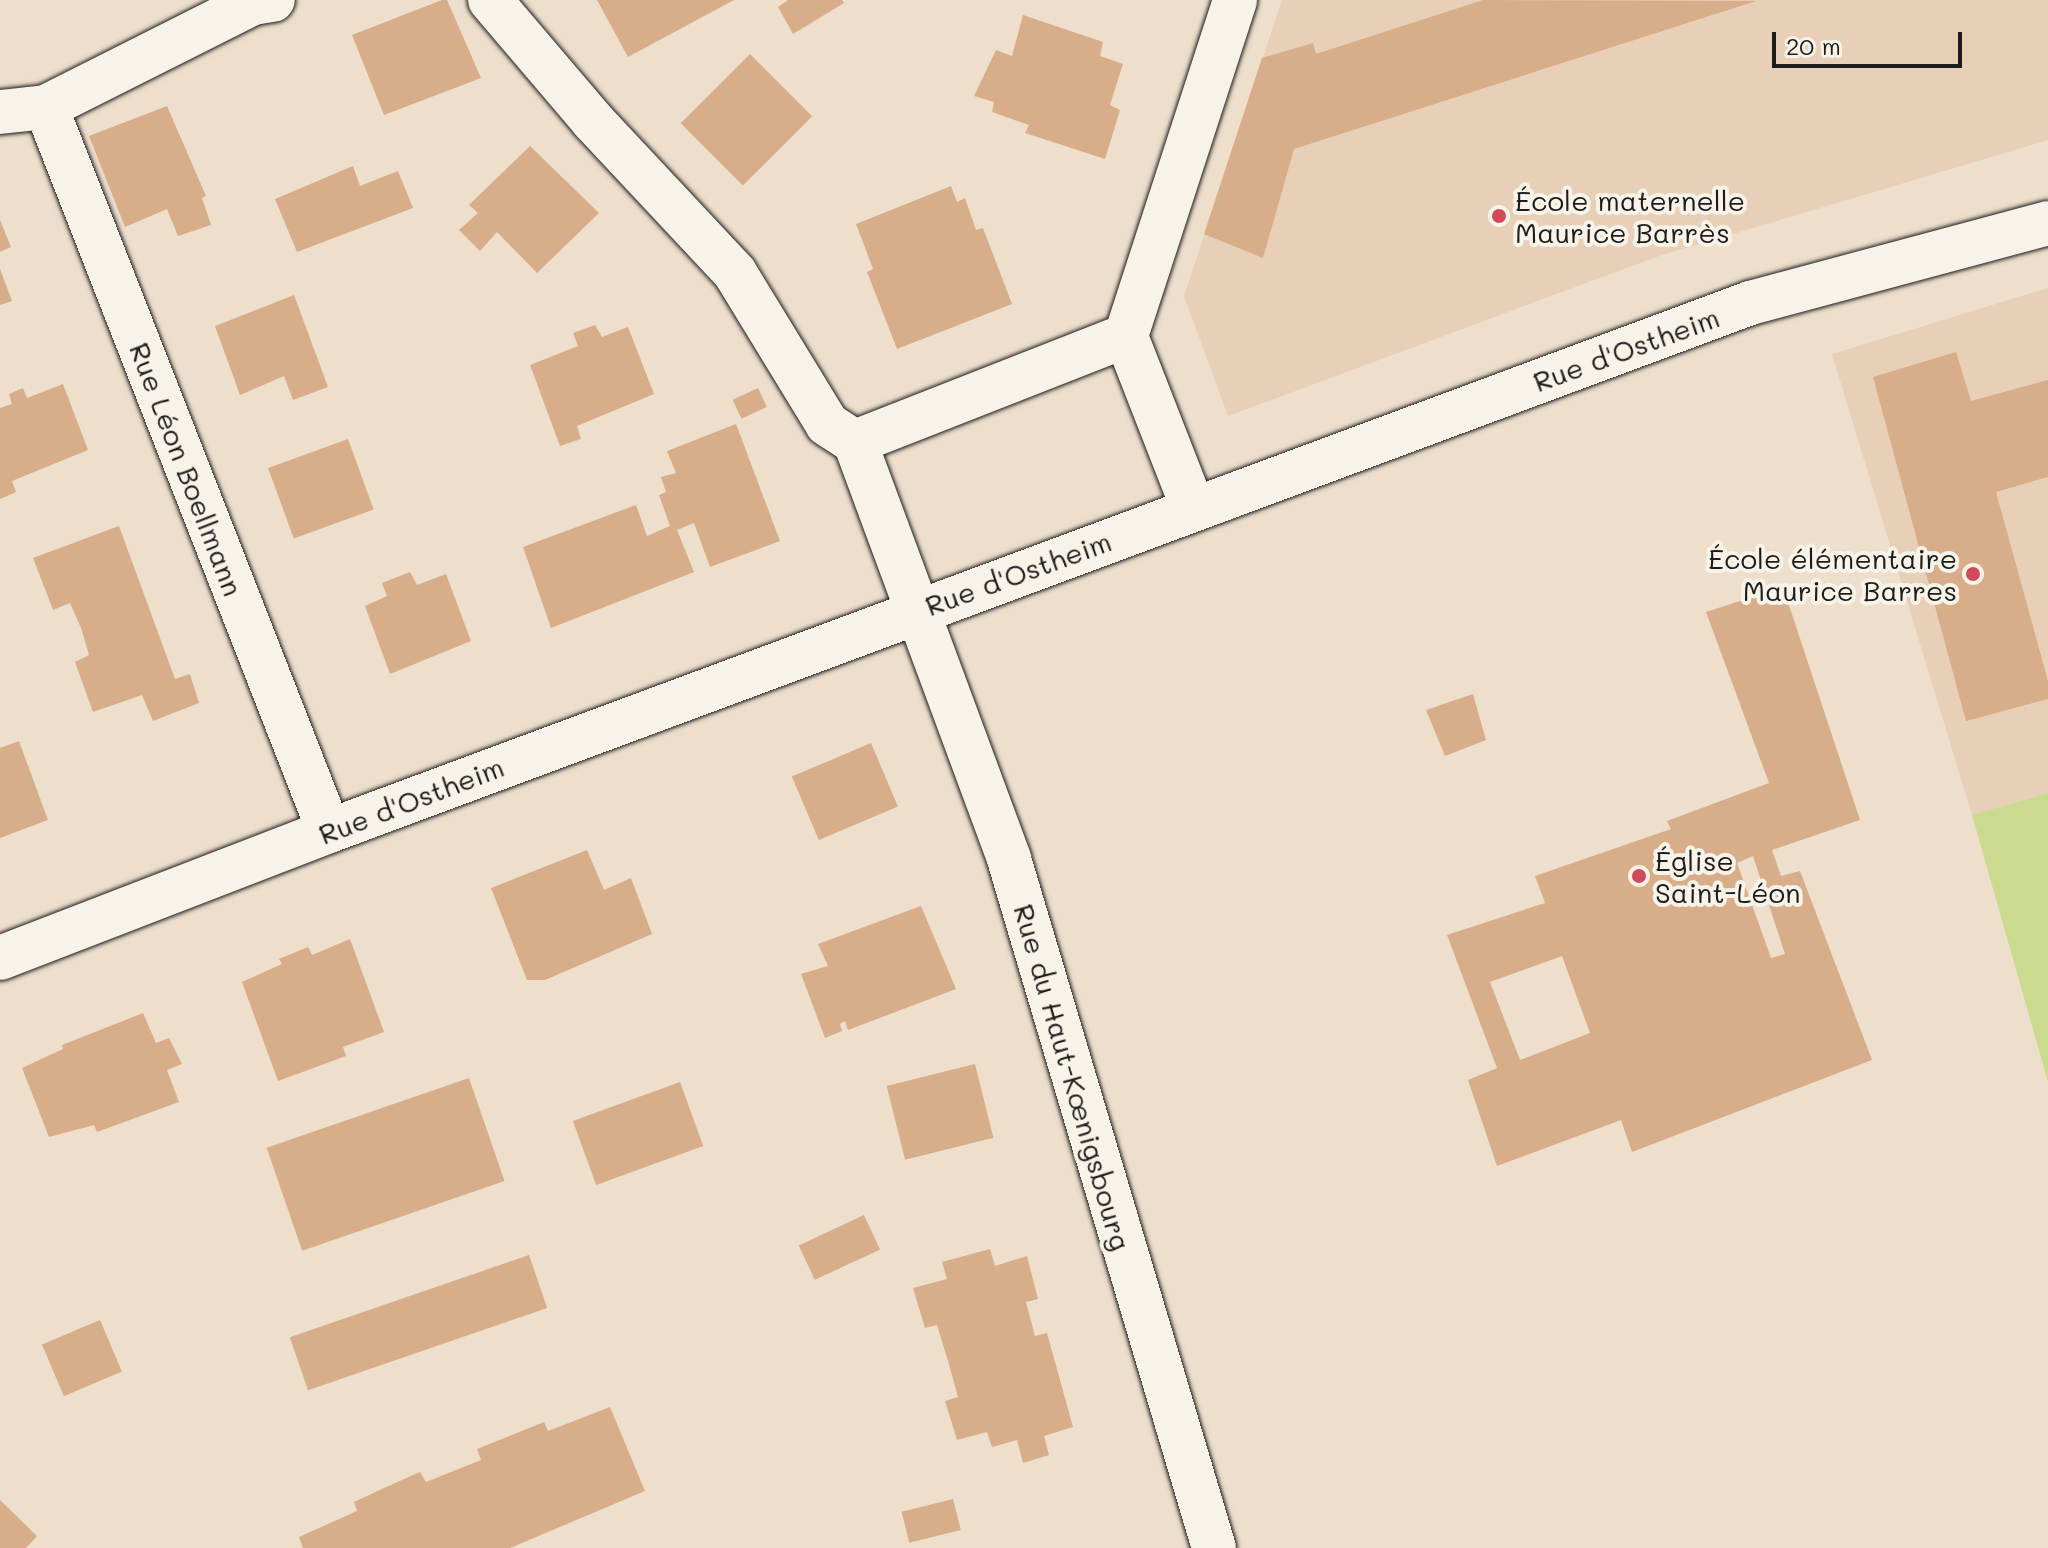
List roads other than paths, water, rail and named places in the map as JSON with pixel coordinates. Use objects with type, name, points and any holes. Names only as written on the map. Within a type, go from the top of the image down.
[{"type":"street","points":[[0,112],[46,107],[253,3],[273,0]]},
{"type":"street","points":[[490,0],[593,121],[735,273],[827,424],[855,442],[1126,336]]},
{"type":"street","points":[[1193,508],[1126,336],[1235,0]]},
{"type":"street","name":"Rue Léon Boellmann","points":[[46,107],[329,831]]},
{"type":"street","name":"Rue d'Ostheim","points":[[0,958],[329,831],[1750,303],[2048,223]]},
{"type":"street","name":"Rue du Haut-Kœnigsbourg","points":[[855,442],[1009,859],[1214,1548]]},
{"type":"place","name":"École maternelle Maurice Barrès","points":[[1499,216]]},
{"type":"place","name":"École élémentaire Maurice Barres","points":[[1973,574]]},
{"type":"place","name":"Église Saint-Léon","points":[[1639,876]]}]
